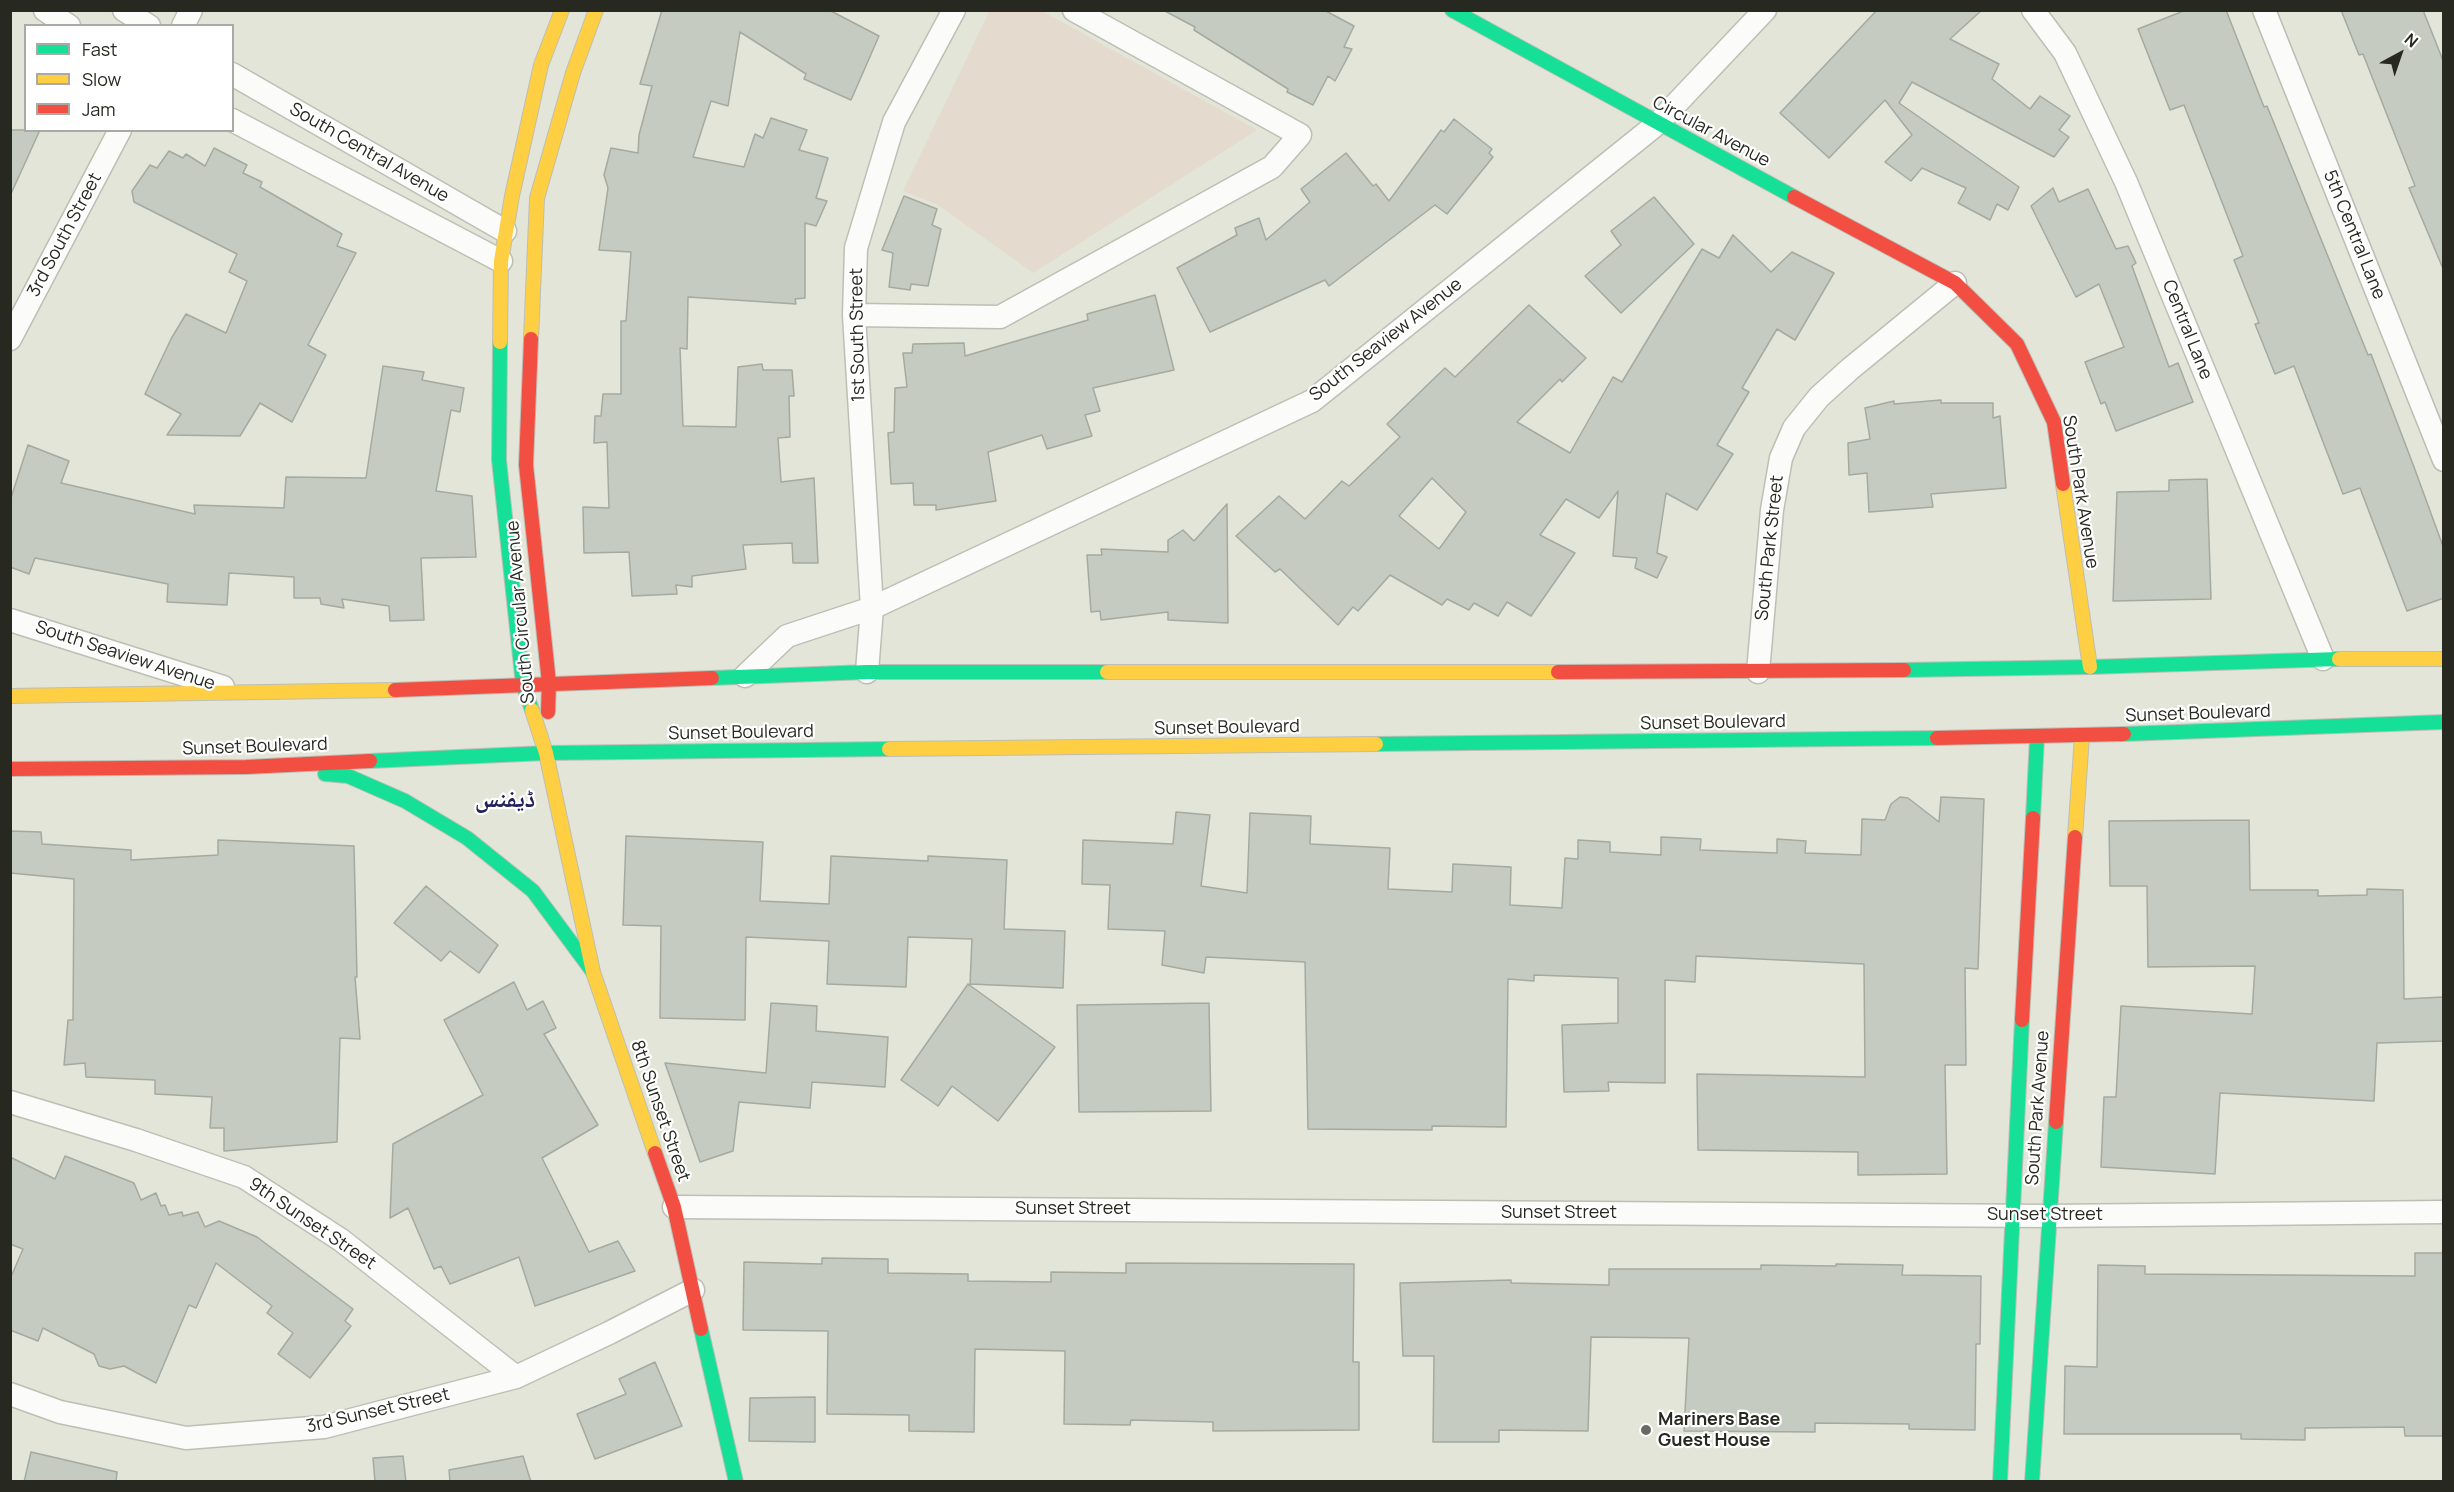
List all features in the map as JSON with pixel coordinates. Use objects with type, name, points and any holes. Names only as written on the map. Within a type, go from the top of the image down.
[{"type":"main road","name":"South Circular Avenue","points":[[546,753],[523,686],[500,460],[501,261],[505,231],[541,65],[562,10]]},
{"type":"main road","name":"South Circular Avenue","points":[[546,753],[549,683],[526,465],[537,198],[573,73],[596,10]]},
{"type":"main road","name":"Circular Avenue","points":[[1452,10],[1657,124],[1955,283]]},
{"type":"main road","name":"South Park Avenue","points":[[1955,283],[2017,344],[2054,422],[2090,668]]},
{"type":"main road","points":[[10,696],[328,692],[867,672],[1758,672],[2090,668],[2323,659],[2444,659]]},
{"type":"main road","name":"Sunset Boulevard","points":[[10,769],[246,767],[546,753],[2037,737],[2444,722]]},
{"type":"main road","name":"South Park Avenue","points":[[2032,1482],[2048,1216],[2082,736]]},
{"type":"main road","name":"South Park Avenue","points":[[2000,1482],[2011,1216],[2037,737]]},
{"type":"main road","name":"8th Sunset Street","points":[[546,753],[593,972],[675,1207],[736,1482]]},
{"type":"main road","points":[[246,767],[348,776],[405,801],[467,838],[533,891],[593,972]]},
{"type":"street","points":[[45,10],[66,24]]},
{"type":"street","points":[[124,10],[146,24]]},
{"type":"street","points":[[184,24],[191,10]]},
{"type":"street","name":"1st South Street","points":[[872,608],[854,315],[856,248],[894,122],[954,10]]},
{"type":"street","points":[[854,315],[999,317],[1272,167],[1300,135],[1074,10]]},
{"type":"street","name":"South Seaview Avenue","points":[[745,676],[787,636],[872,608],[1312,401],[1657,124],[1765,10]]},
{"type":"street","name":"Central Lane","points":[[2032,10],[2065,53],[2126,182],[2323,659]]},
{"type":"street","name":"5th Central Lane","points":[[2264,10],[2444,460]]},
{"type":"street","name":"South Central Avenue","points":[[234,75],[505,231]]},
{"type":"street","points":[[234,121],[501,261]]},
{"type":"street","name":"3rd South Street","points":[[10,339],[119,132]]},
{"type":"street","name":"South Park Street","points":[[1758,672],[1772,510],[1780,458],[1794,428],[1819,397],[1850,369],[1955,283]]},
{"type":"street","points":[[867,672],[872,608]]},
{"type":"street","name":"South Seaview Avenue","points":[[10,620],[239,692]]},
{"type":"street","name":"9th Sunset Street","points":[[10,1102],[136,1140],[244,1178],[341,1240],[516,1377]]},
{"type":"street","name":"Sunset Street","points":[[675,1207],[2011,1216],[2444,1212]]},
{"type":"street","name":"3rd Sunset Street","points":[[10,1394],[60,1412],[186,1438],[324,1427],[516,1377],[693,1290]]},
{"type":"shaded area","points":[[990,10],[1042,11],[1257,130],[1033,273],[938,205],[903,191]]},
{"type":"building","points":[[662,10],[829,10],[879,36],[851,100],[804,79],[806,74],[740,32],[728,106],[711,101],[693,157],[744,167],[755,134],[763,138],[771,118],[807,130],[799,150],[828,158],[816,198],[827,201],[816,226],[805,223],[805,298],[795,299],[796,304],[688,297],[687,349],[680,348],[683,426],[736,427],[738,367],[762,364],[763,370],[792,370],[794,396],[789,396],[790,437],[778,438],[781,482],[814,478],[818,563],[793,563],[792,543],[743,545],[746,569],[692,576],[692,587],[676,585],[677,594],[632,596],[629,552],[584,553],[583,507],[609,508],[607,442],[594,443],[595,416],[601,416],[603,394],[621,394],[621,321],[626,321],[631,252],[599,250],[608,188],[604,175],[611,148],[638,153],[639,135],[652,86],[640,84]]},
{"type":"building","points":[[1163,10],[1324,10],[1354,26],[1344,47],[1352,49],[1335,81],[1328,76],[1313,105],[1287,92],[1288,89],[1194,30],[1195,27]]},
{"type":"building","points":[[1877,10],[1982,10],[1950,39],[1999,64],[1992,79],[2030,109],[2040,96],[2070,116],[2059,130],[2069,137],[2054,157],[1912,82],[1899,103],[2019,187],[2008,210],[1997,204],[1990,220],[1958,203],[1966,188],[1922,168],[1911,181],[1885,162],[1912,135],[1885,100],[1829,158],[1780,113]]},
{"type":"building","points":[[2186,10],[2226,10],[2368,355],[2371,354],[2414,467],[2444,549],[2444,598],[2407,611],[2360,488],[2343,494],[2294,366],[2275,374],[2255,324],[2259,323],[2234,260],[2243,256],[2184,105],[2170,110],[2138,29]]},
{"type":"building","points":[[2341,10],[2423,10],[2444,63],[2444,271],[2409,188],[2415,186],[2363,54],[2359,55]]},
{"type":"building","points":[[1454,119],[1492,149],[1489,153],[1493,157],[1447,214],[1435,205],[1329,286],[1325,280],[1210,332],[1177,268],[1237,235],[1235,228],[1259,218],[1266,240],[1310,202],[1301,189],[1346,153],[1373,186],[1376,184],[1389,201],[1441,130],[1444,132]]},
{"type":"building","points":[[10,130],[39,132],[10,196]]},
{"type":"building","points":[[214,148],[247,165],[243,173],[262,182],[260,187],[342,234],[337,246],[356,253],[308,345],[326,355],[292,422],[260,403],[240,436],[167,435],[181,414],[145,394],[171,339],[186,314],[226,333],[247,281],[229,272],[237,254],[134,202],[132,191],[150,165],[157,168],[169,151],[183,158],[186,154],[205,166]]},
{"type":"building","points":[[2053,188],[2059,202],[2088,189],[2116,249],[2128,246],[2136,263],[2132,266],[2169,367],[2178,363],[2193,402],[2116,431],[2105,402],[2101,404],[2085,362],[2124,347],[2099,284],[2076,297],[2031,206]]},
{"type":"building","points":[[904,196],[937,209],[932,225],[941,229],[928,286],[911,284],[910,290],[889,287],[893,253],[882,250]]},
{"type":"building","points":[[1654,197],[1694,244],[1621,313],[1585,276],[1621,245],[1611,231]]},
{"type":"building","points":[[1733,235],[1771,272],[1792,252],[1834,273],[1795,340],[1777,329],[1742,388],[1749,392],[1717,445],[1733,454],[1697,510],[1666,493],[1657,553],[1667,557],[1657,578],[1635,568],[1637,558],[1613,556],[1618,491],[1599,518],[1566,499],[1540,535],[1575,553],[1531,616],[1507,602],[1498,616],[1474,603],[1469,610],[1447,599],[1442,605],[1390,575],[1358,611],[1353,607],[1338,625],[1280,569],[1275,572],[1236,536],[1279,496],[1305,519],[1342,481],[1349,486],[1400,437],[1387,424],[1445,368],[1455,377],[1529,305],[1586,358],[1562,382],[1560,379],[1517,422],[1570,453],[1613,377],[1622,382],[1702,249],[1719,258]],"holes":[[[1432,478],[1466,512],[1439,549],[1399,516]]]},
{"type":"building","points":[[1155,295],[1174,370],[1093,388],[1100,411],[1085,415],[1092,436],[1047,449],[1042,435],[988,452],[996,501],[936,510],[936,505],[914,505],[913,483],[891,484],[888,433],[894,432],[895,388],[907,387],[903,353],[912,353],[913,344],[964,343],[965,356],[1088,320],[1087,314]]},
{"type":"building","points":[[383,366],[424,372],[422,380],[464,388],[460,412],[451,410],[436,491],[472,496],[476,557],[421,558],[424,620],[390,621],[389,606],[342,599],[344,608],[321,604],[320,598],[294,598],[294,577],[229,573],[227,605],[167,602],[168,584],[35,558],[29,574],[10,567],[10,501],[28,445],[69,461],[61,483],[195,514],[194,505],[284,508],[286,477],[366,478]]},
{"type":"building","points":[[1941,400],[1941,403],[1993,403],[1993,418],[2000,416],[2006,488],[1931,494],[1933,507],[1869,512],[1867,473],[1849,475],[1848,443],[1870,439],[1865,408],[1894,401],[1894,404]]},
{"type":"building","points":[[2207,479],[2211,599],[2113,601],[2117,492],[2169,491],[2169,480]]},
{"type":"building","points":[[1227,504],[1228,623],[1168,620],[1168,612],[1101,620],[1100,611],[1091,612],[1087,555],[1102,555],[1101,549],[1168,552],[1168,540],[1183,530],[1194,541]]},
{"type":"building","points":[[1900,797],[1908,798],[1939,822],[1941,797],[1984,799],[1978,969],[1965,968],[1966,1065],[1945,1065],[1947,1174],[1858,1175],[1858,1152],[1698,1150],[1697,1074],[1865,1077],[1864,964],[1696,956],[1695,982],[1665,980],[1665,1083],[1608,1082],[1609,1091],[1564,1092],[1562,1025],[1618,1023],[1618,978],[1534,975],[1534,981],[1508,979],[1506,1127],[1432,1126],[1432,1130],[1308,1129],[1305,962],[1206,957],[1204,973],[1162,965],[1165,931],[1108,929],[1110,885],[1082,884],[1083,840],[1173,844],[1176,812],[1210,815],[1201,886],[1247,893],[1250,813],[1311,816],[1310,844],[1390,848],[1388,889],[1452,892],[1453,864],[1511,867],[1510,905],[1562,908],[1565,858],[1578,859],[1578,840],[1610,842],[1610,852],[1661,855],[1661,837],[1701,839],[1700,850],[1777,853],[1777,839],[1806,841],[1805,853],[1861,855],[1862,819],[1885,820],[1891,804]]},
{"type":"building","points":[[2249,820],[2250,890],[2318,890],[2318,896],[2367,895],[2367,889],[2403,890],[2404,999],[2444,997],[2444,1041],[2377,1043],[2374,1101],[2220,1093],[2215,1174],[2101,1167],[2104,1097],[2116,1097],[2121,1006],[2252,1014],[2255,966],[2148,967],[2147,886],[2110,886],[2109,821]]},
{"type":"building","points":[[10,831],[41,832],[42,844],[131,850],[131,860],[218,855],[218,840],[354,846],[357,977],[355,977],[360,1039],[340,1038],[337,1142],[224,1151],[224,1128],[210,1128],[212,1097],[155,1094],[155,1080],[86,1077],[85,1063],[64,1065],[68,1020],[73,1020],[74,879],[10,873]]},
{"type":"building","points":[[626,836],[763,842],[760,901],[829,904],[831,856],[928,861],[928,856],[1007,860],[1004,929],[1065,931],[1063,988],[970,984],[972,939],[908,937],[906,987],[827,984],[829,941],[746,937],[745,1020],[660,1018],[661,926],[623,925]]},
{"type":"building","points":[[426,886],[498,945],[479,973],[450,951],[441,961],[394,923]]},
{"type":"building","points":[[514,982],[527,1010],[543,1001],[556,1028],[544,1034],[598,1125],[542,1158],[589,1252],[618,1241],[635,1271],[535,1306],[519,1257],[450,1284],[441,1266],[434,1269],[408,1208],[390,1218],[393,1144],[483,1095],[444,1020]]},
{"type":"building","points":[[968,984],[1055,1047],[998,1121],[952,1086],[938,1106],[901,1080]]},
{"type":"building","points":[[771,1003],[817,1006],[816,1031],[888,1037],[885,1087],[812,1082],[810,1108],[739,1102],[733,1151],[700,1162],[665,1063],[766,1073]]},
{"type":"building","points":[[1209,1003],[1211,1111],[1079,1112],[1077,1005]]},
{"type":"building","points":[[65,1156],[134,1183],[141,1200],[156,1193],[161,1206],[165,1205],[169,1215],[182,1212],[183,1216],[198,1212],[205,1227],[219,1221],[257,1237],[353,1309],[345,1321],[351,1326],[310,1378],[278,1354],[293,1333],[267,1313],[272,1306],[216,1263],[196,1308],[189,1305],[156,1383],[124,1366],[110,1369],[99,1366],[94,1354],[43,1328],[38,1341],[10,1330],[10,1279],[23,1249],[10,1244],[10,1157],[55,1179]]},
{"type":"building","points":[[2415,1253],[2444,1253],[2444,1436],[2405,1436],[2404,1427],[2305,1428],[2305,1440],[2241,1439],[2241,1434],[2064,1434],[2065,1366],[2097,1367],[2098,1265],[2145,1266],[2145,1274],[2415,1276]]},
{"type":"building","points":[[822,1258],[888,1259],[888,1273],[968,1274],[968,1281],[1051,1282],[1051,1272],[1126,1273],[1126,1263],[1354,1264],[1353,1362],[1359,1362],[1359,1430],[1213,1431],[1213,1422],[1131,1420],[1130,1425],[1064,1424],[1065,1351],[975,1349],[974,1432],[909,1431],[909,1415],[827,1414],[828,1331],[743,1330],[744,1262],[822,1264]]},
{"type":"building","points":[[1836,1264],[1903,1265],[1902,1275],[1981,1276],[1980,1344],[1976,1344],[1975,1430],[1909,1429],[1909,1424],[1815,1423],[1815,1432],[1684,1431],[1689,1338],[1591,1337],[1588,1431],[1499,1430],[1499,1442],[1433,1442],[1434,1356],[1403,1356],[1400,1283],[1511,1280],[1511,1283],[1609,1285],[1609,1269],[1761,1269],[1761,1265],[1836,1266]]},
{"type":"building","points":[[655,1362],[682,1426],[595,1459],[577,1414],[626,1394],[619,1379]]},
{"type":"building","points":[[815,1397],[815,1442],[749,1441],[750,1398]]},
{"type":"building","points":[[31,1452],[117,1472],[116,1482],[24,1482]]},
{"type":"building","points":[[403,1456],[406,1482],[375,1482],[373,1458]]},
{"type":"building","points":[[523,1456],[531,1482],[450,1482],[449,1470]]},
{"type":"traffic: fast","points":[[1452,10],[1794,197]]},
{"type":"traffic: fast","points":[[500,342],[499,460],[523,685],[532,710]]},
{"type":"traffic: fast","points":[[1904,670],[2339,659]]},
{"type":"traffic: fast","points":[[712,678],[867,672],[1107,672]]},
{"type":"traffic: fast","points":[[2124,734],[2444,722]]},
{"type":"traffic: fast","points":[[2033,818],[2037,737]]},
{"type":"traffic: fast","points":[[1376,744],[1937,738]]},
{"type":"traffic: fast","points":[[370,761],[546,753],[889,749]]},
{"type":"traffic: fast","points":[[325,774],[348,776],[405,801],[467,838],[533,891],[593,972]]},
{"type":"traffic: fast","points":[[2000,1482],[2022,1020]]},
{"type":"traffic: fast","points":[[2032,1482],[2056,1122]]},
{"type":"traffic: fast","points":[[701,1329],[736,1482]]},
{"type":"traffic: slow","points":[[500,342],[501,261],[512,196],[541,65],[562,10]]},
{"type":"traffic: slow","points":[[531,339],[537,198],[573,73],[596,10]]},
{"type":"traffic: slow","points":[[2063,484],[2090,667]]},
{"type":"traffic: slow","points":[[2339,659],[2444,659]]},
{"type":"traffic: slow","points":[[1107,672],[1558,672]]},
{"type":"traffic: slow","points":[[10,696],[395,690]]},
{"type":"traffic: slow","points":[[532,710],[546,753],[593,972],[655,1153]]},
{"type":"traffic: slow","points":[[2075,837],[2082,736]]},
{"type":"traffic: slow","points":[[889,749],[1376,744]]},
{"type":"traffic: jam","points":[[1794,197],[1955,283],[2017,344],[2054,422],[2063,484]]},
{"type":"traffic: jam","points":[[531,339],[526,465],[549,683],[548,712]]},
{"type":"traffic: jam","points":[[1558,672],[1904,670]]},
{"type":"traffic: jam","points":[[395,690],[712,678]]},
{"type":"traffic: jam","points":[[1937,738],[2124,734]]},
{"type":"traffic: jam","points":[[10,769],[246,767],[370,761]]},
{"type":"traffic: jam","points":[[2022,1020],[2033,818]]},
{"type":"traffic: jam","points":[[2056,1122],[2075,837]]},
{"type":"traffic: jam","points":[[655,1153],[674,1207],[701,1329]]},
{"type":"place","name":"Mariners Base Guest House","points":[[1646,1430]]},
{"type":"district","name":"ڈیفنس","points":[[505,800]]}]
